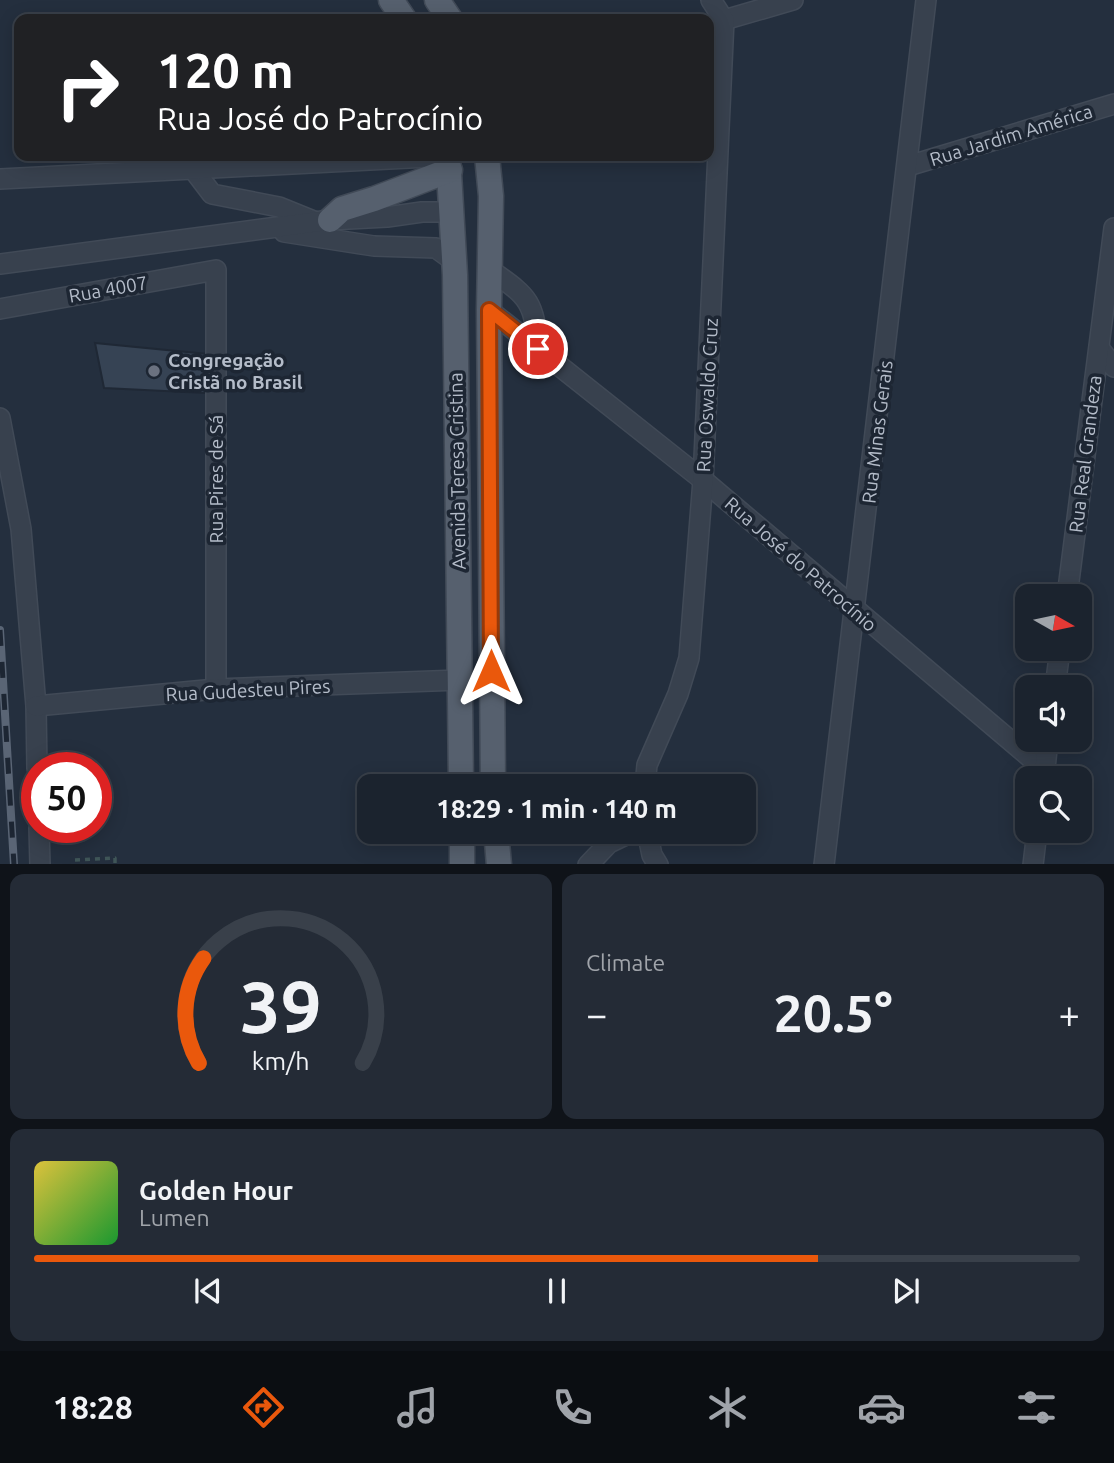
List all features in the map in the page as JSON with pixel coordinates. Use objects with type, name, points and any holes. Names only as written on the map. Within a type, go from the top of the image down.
[{"type":"main road","name":"Avenida Teresa Cristina","points":[[449,161],[455,262],[461,774]]},
{"type":"main road","points":[[323,221],[342,209],[374,200],[449,161]]},
{"type":"main road","name":"Avenida Teresa Cristina","points":[[488,161],[491,196],[489,310],[493,774]]},
{"type":"main road","points":[[453,212],[468,226],[475,290],[489,310]]},
{"type":"main road","points":[[462,844],[462,864]]},
{"type":"main road","points":[[497,844],[499,864]]},
{"type":"street","points":[[711,0],[724,20],[793,0]]},
{"type":"street","name":"Rua Minas Gerais","points":[[824,864],[856,611],[926,0]]},
{"type":"street","name":"Rua Oswaldo Cruz","points":[[646,774],[647,765],[678,694],[690,658],[703,480],[724,20]]},
{"type":"street","name":"Rua Jardim América","points":[[908,166],[1114,104]]},
{"type":"street","points":[[0,179],[193,169],[449,161]]},
{"type":"street","points":[[193,169],[212,194],[279,207],[323,221]]},
{"type":"street","points":[[0,264],[323,221],[422,212],[453,212]]},
{"type":"street","name":"Rua Real Grandeza","points":[[1069,584],[1114,228]]},
{"type":"street","points":[[267,230],[350,243],[436,248],[455,262]]},
{"type":"street","points":[[489,269],[524,295],[536,321],[538,349]]},
{"type":"street","name":"Rua 4007","points":[[0,309],[215,270]]},
{"type":"street","name":"Rua Pires de Sá","points":[[215,270],[216,689]]},
{"type":"street","name":"Rua José do Patrocínio","points":[[489,310],[703,480],[1035,766]]},
{"type":"street","points":[[1099,348],[1114,367]]},
{"type":"street","points":[[0,418],[21,529],[36,706],[37,752]]},
{"type":"street","name":"Rua Gudesteu Pires","points":[[36,706],[216,689],[460,680]]},
{"type":"street","points":[[39,843],[40,864]]},
{"type":"street","points":[[1033,864],[1036,843]]},
{"type":"street","points":[[589,864],[608,844]]},
{"type":"path","points":[[75,860],[115,858],[115,864]]},
{"type":"building","name":"Congregação Cristã no Brasil","points":[[95,343],[207,354],[205,393],[104,388]]},
{"type":"railway","points":[[0,630],[14,864]]},
{"type":"place","name":"Congregação Cristã no Brasil","points":[[154,371]]},
{"type":"route","points":[[491,671],[489,310],[538,349]]}]
